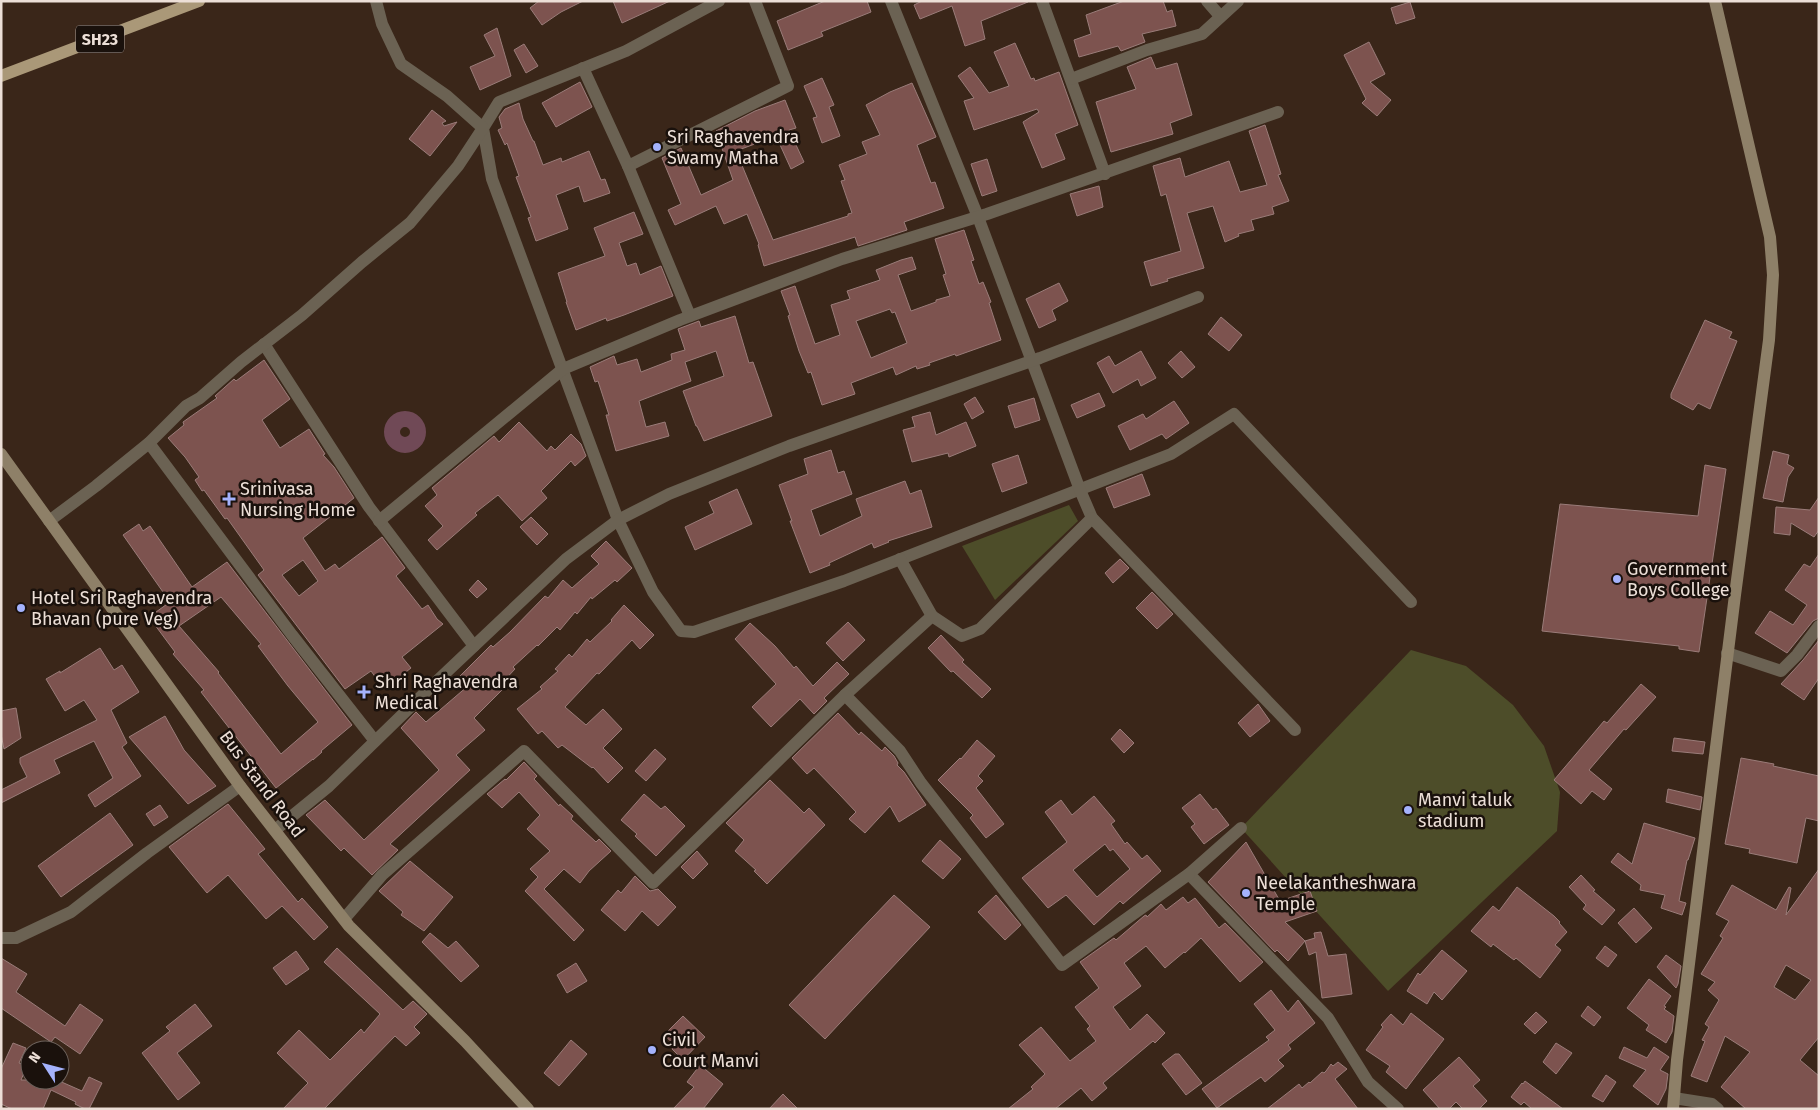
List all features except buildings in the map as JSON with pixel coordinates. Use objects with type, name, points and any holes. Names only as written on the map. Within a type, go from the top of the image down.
[{"type":"main road","name":"SH23","points":[[1,76],[199,1]]},
{"type":"main road","points":[[1673,1104],[1727,653],[1769,340],[1772,275],[1770,237],[1714,1]]},
{"type":"main road","name":"Bus Stand Road","points":[[1,454],[240,786],[344,919],[465,1041],[528,1109]]},
{"type":"street","points":[[376,1],[382,24],[401,64],[447,96],[483,128],[492,179],[618,520],[653,592],[681,631],[694,632],[844,581],[1080,490],[1171,454],[1234,414],[1412,602]]},
{"type":"street","points":[[49,521],[149,443],[186,406],[200,398],[410,223],[458,166],[499,102],[626,51],[719,1]]},
{"type":"street","points":[[628,166],[788,86],[755,1]]},
{"type":"street","points":[[891,1],[978,217],[1092,518],[1295,730]]},
{"type":"street","points":[[1042,1],[1105,174]]},
{"type":"street","points":[[1207,1],[1220,16]]},
{"type":"street","points":[[1071,79],[1146,50],[1202,34],[1238,1]]},
{"type":"street","points":[[584,68],[628,166],[690,316]]},
{"type":"street","points":[[379,521],[563,369],[690,316],[842,259],[978,217],[1278,112]]},
{"type":"street","points":[[275,830],[329,786],[566,559],[618,520],[669,494],[789,446],[1032,361],[1198,297]]},
{"type":"street","points":[[264,344],[379,521],[474,646]]},
{"type":"street","points":[[149,443],[375,741]]},
{"type":"street","points":[[900,559],[932,616],[962,636],[980,629],[1092,518]]},
{"type":"street","points":[[344,919],[382,875],[524,751],[653,883],[845,695],[932,616]]},
{"type":"street","points":[[1727,653],[1781,671],[1797,656],[1819,626]]},
{"type":"street","points":[[845,695],[900,751],[921,783],[1062,965],[1189,874],[1240,828]]},
{"type":"street","points":[[1,938],[16,938],[71,912],[240,786]]},
{"type":"street","points":[[1189,874],[1328,1018],[1368,1082],[1398,1109]]},
{"type":"street","points":[[1673,1104],[1712,1104],[1718,1109]]},
{"type":"shaded area","points":[[1069,505],[1078,521],[995,600],[962,546]]},
{"type":"shaded area","name":"Manvi taluk stadium","points":[[1411,650],[1466,666],[1513,705],[1544,746],[1560,792],[1557,831],[1388,991],[1241,828]]},
{"type":"waterway","points":[[405,419],[414,423],[418,432],[414,441],[405,445],[396,441],[392,432],[396,423],[405,419]]},
{"type":"place","name":"Sri Raghavendra Swamy Matha","points":[[657,147]]},
{"type":"place","name":"Srinivasa Nursing Home","points":[[229,499]]},
{"type":"place","name":"Government Boys College","points":[[1617,579]]},
{"type":"place","name":"Hotel Sri Raghavendra Bhavan (pure Veg)","points":[[21,608]]},
{"type":"place","name":"Shri Raghavendra Medical","points":[[364,692]]},
{"type":"place","name":"Manvi taluk stadium","points":[[1408,810]]},
{"type":"place","name":"Neelakantheshwara Temple","points":[[1246,893]]},
{"type":"place","name":"Civil Court Manvi","points":[[652,1050]]}]
